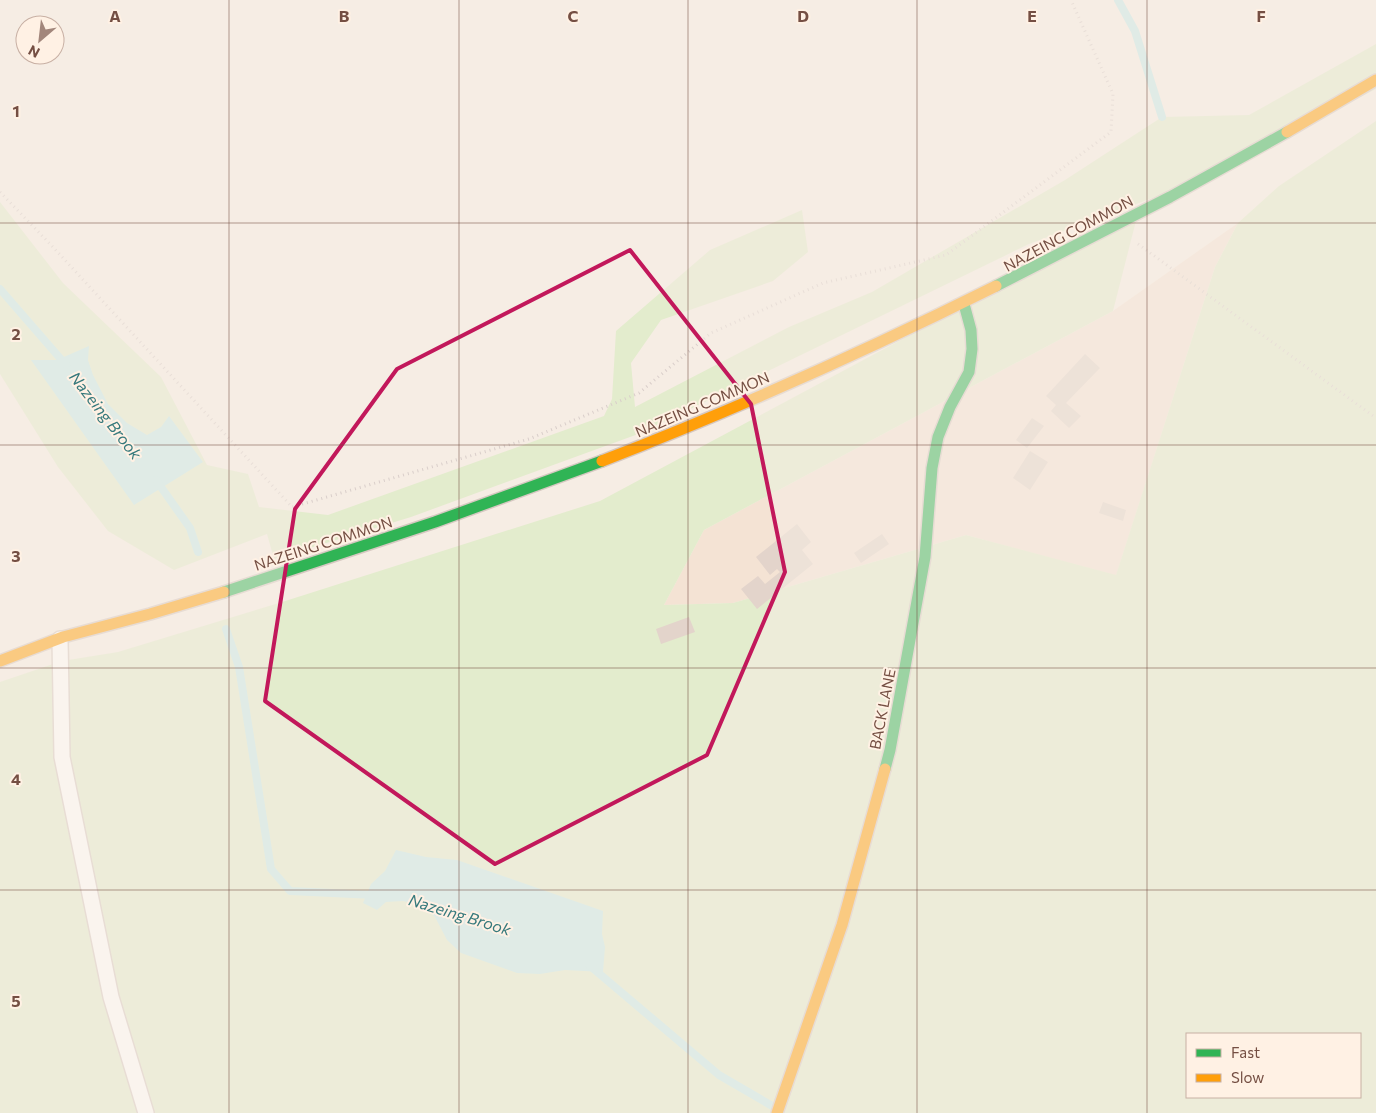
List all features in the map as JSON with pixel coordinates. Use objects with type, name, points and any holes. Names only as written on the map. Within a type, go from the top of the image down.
[{"type":"street","name":"NAZEING COMMON","points":[[0,661],[75,634],[179,606],[380,541],[522,492],[679,431],[849,357],[964,304],[1114,227],[1295,128],[1376,80]]},
{"type":"street","name":"BACK LANE","points":[[777,1113],[842,925],[890,750],[925,557],[932,468],[938,437],[950,407],[969,372],[972,349],[971,330],[964,304]]},
{"type":"lane","points":[[60,639],[62,757],[111,997],[146,1113]]},
{"type":"path","points":[[0,192],[292,506],[529,438],[639,392],[711,333],[823,283],[946,255],[1111,132],[1114,94],[1071,0]]},
{"type":"path","points":[[1114,227],[1376,418]]},
{"type":"highlighted area","points":[[630,250],[751,404],[785,572],[707,755],[495,864],[265,701],[295,509],[397,369]]},
{"type":"shaded area","points":[[1238,223],[1215,267],[1116,576],[966,535],[733,603],[664,605],[704,530],[1113,311]]},
{"type":"green space","points":[[1376,44],[1376,89],[1198,181],[1029,244],[641,433],[411,517],[274,559],[267,534],[174,570],[108,531],[58,467],[0,374],[0,202],[63,283],[161,377],[207,465],[248,474],[259,507],[328,515],[604,416],[612,399],[616,331],[710,250],[802,210],[808,252],[773,281],[661,320],[631,363],[635,407],[789,327],[872,292],[1065,180],[1162,117],[1249,115]]},
{"type":"green space","points":[[1376,121],[1376,1113],[0,1113],[0,682],[62,661],[118,652],[600,501],[1138,213],[1113,311],[704,530],[664,605],[733,603],[966,535],[1116,575],[1215,267],[1238,223],[1279,186]]},
{"type":"water","points":[[89,346],[88,360],[93,375],[108,404],[127,423],[147,435],[161,427],[169,416],[203,462],[134,505],[31,360],[57,360]]},
{"type":"water","points":[[396,850],[426,857],[457,860],[603,911],[602,934],[605,947],[603,972],[565,970],[540,974],[517,973],[461,953],[447,940],[435,917],[424,906],[403,901],[386,902],[377,910],[363,903],[371,884],[385,871]]},
{"type":"building","points":[[1085,354],[1100,368],[1066,403],[1081,416],[1069,428],[1051,411],[1056,405],[1046,396]]},
{"type":"building","points":[[1032,418],[1044,426],[1027,448],[1016,440]]},
{"type":"building","points":[[1030,451],[1048,462],[1030,490],[1013,478]]},
{"type":"building","points":[[1103,502],[1126,510],[1123,521],[1099,513]]},
{"type":"building","points":[[797,524],[811,542],[802,550],[813,564],[757,609],[741,589],[758,576],[765,584],[780,572],[777,569],[770,575],[756,557]]},
{"type":"building","points":[[882,534],[889,544],[861,563],[854,553]]},
{"type":"building","points":[[689,617],[695,632],[661,644],[656,629]]},
{"type":"waterway","points":[[1118,0],[1135,31],[1162,117]]},
{"type":"waterway","name":"Nazeing Brook","points":[[0,289],[66,365]]},
{"type":"waterway","name":"Nazeing Brook","points":[[156,480],[190,528],[198,552]]},
{"type":"waterway","name":"Nazeing Brook","points":[[226,629],[239,667],[271,869],[290,891],[374,895]]},
{"type":"waterway","name":"Nazeing Brook","points":[[589,965],[719,1075],[774,1107]]},
{"type":"traffic: fast","points":[[996,286],[1170,197],[1287,132]]},
{"type":"traffic: fast","points":[[885,769],[925,557],[932,468],[938,437],[950,407],[969,372],[972,349],[971,330],[964,304]]},
{"type":"traffic: fast","points":[[224,592],[435,522],[602,461]]},
{"type":"traffic: slow","points":[[1287,132],[1376,80]]},
{"type":"traffic: slow","points":[[602,461],[702,421],[801,378],[996,286]]},
{"type":"traffic: slow","points":[[0,661],[63,637],[224,592]]},
{"type":"traffic: slow","points":[[777,1113],[842,925],[885,769]]}]
